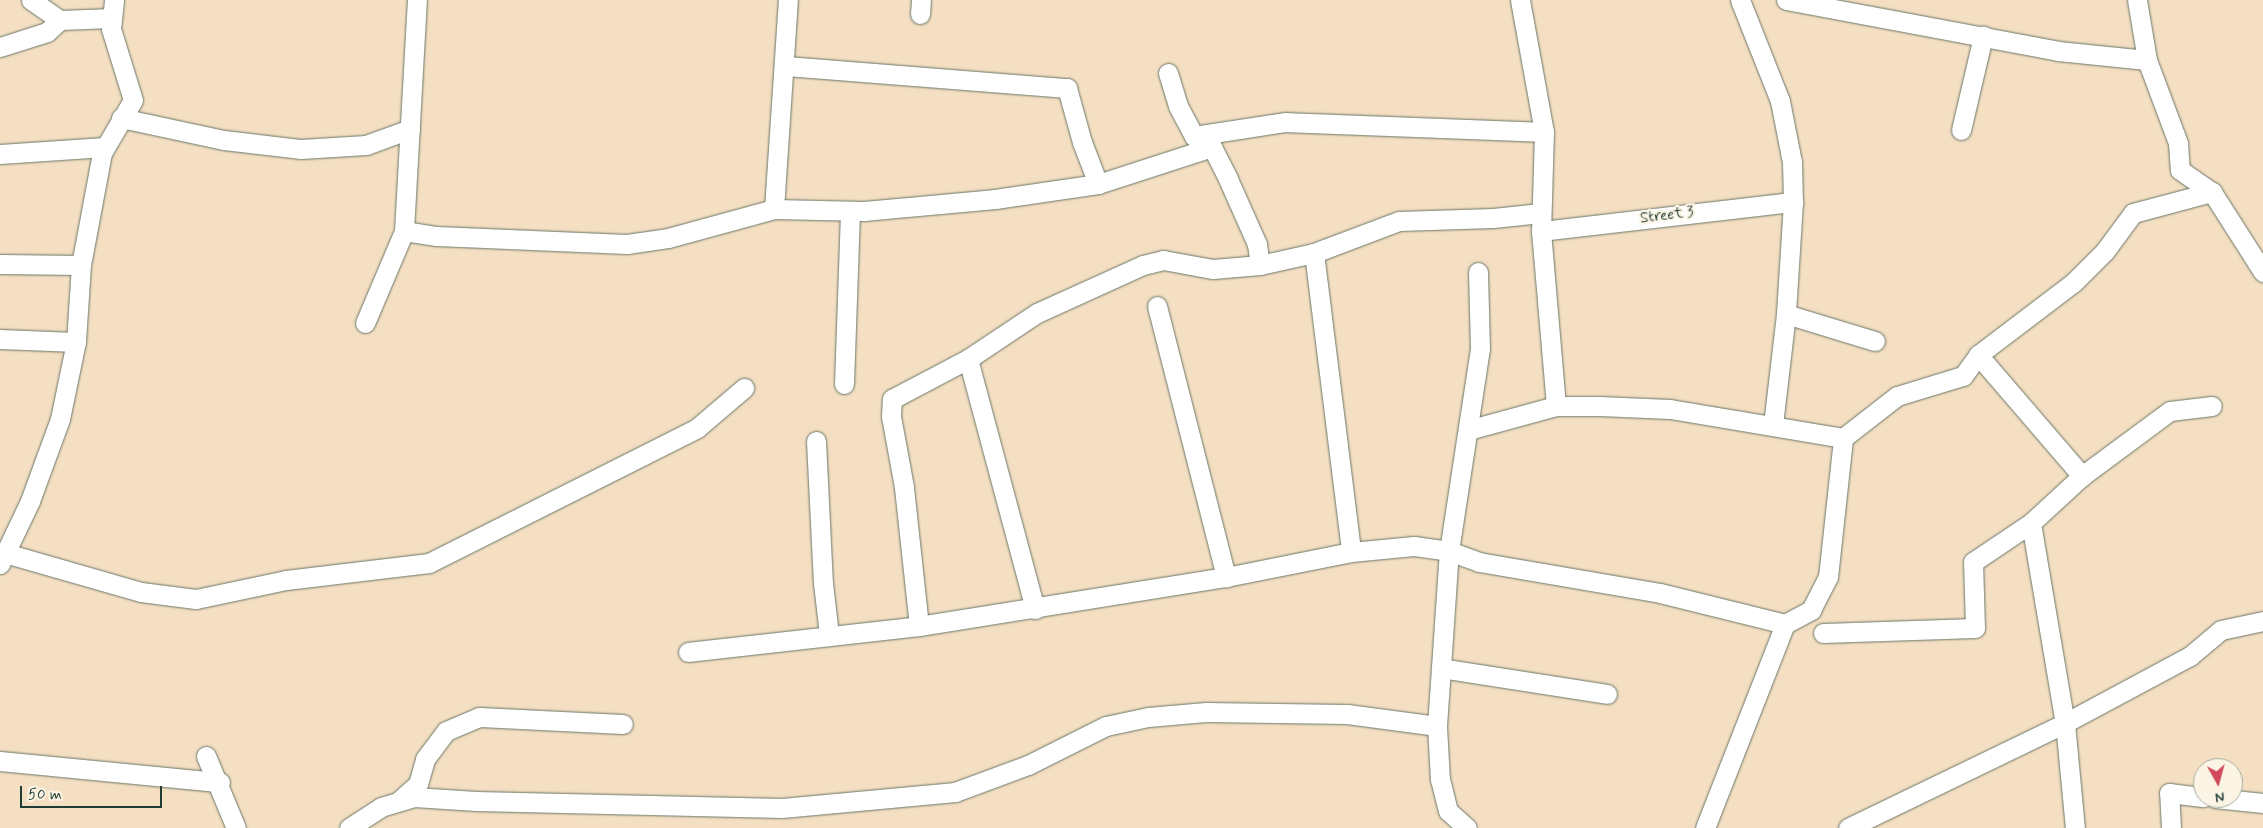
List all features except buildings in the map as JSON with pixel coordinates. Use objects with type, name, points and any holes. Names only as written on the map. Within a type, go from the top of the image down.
[{"type":"street","points":[[31,0],[60,20]]},
{"type":"street","points":[[365,323],[404,231],[417,0]]},
{"type":"street","points":[[774,209],[786,66],[788,0]]},
{"type":"street","points":[[1520,0],[1544,132],[1541,222],[1556,406]]},
{"type":"street","points":[[1740,0],[1780,101],[1792,162],[1793,202],[1786,314],[1774,424]]},
{"type":"street","points":[[1786,0],[2058,51],[2147,60]]},
{"type":"street","points":[[2137,0],[2147,60],[2178,143],[2180,170],[2212,192],[2263,272]]},
{"type":"street","points":[[0,47],[47,32],[60,20],[113,9],[111,29],[132,100],[105,147],[81,265],[76,342],[60,419],[30,501],[3,559],[141,592],[196,599],[286,580],[428,563],[696,428],[744,388]]},
{"type":"street","points":[[1961,130],[1983,36]]},
{"type":"street","points":[[786,66],[1067,88],[1082,142],[1098,184]]},
{"type":"street","points":[[1168,73],[1178,106],[1194,136],[1212,147],[1256,244],[1260,265]]},
{"type":"street","points":[[121,118],[224,140],[301,149],[366,145],[410,129]]},
{"type":"street","points":[[1194,136],[1286,122],[1544,132]]},
{"type":"street","points":[[0,154],[105,147]]},
{"type":"street","points":[[404,231],[437,236],[627,244],[668,238],[774,209],[850,212],[995,198],[1098,184],[1212,147]]},
{"type":"street","points":[[1705,828],[1785,624],[1811,610],[1828,578],[1843,438],[1897,396],[1963,376],[1978,355],[2073,283],[2105,251],[2133,213],[2212,192]]},
{"type":"street","name":"Street 3","points":[[920,626],[904,487],[890,404],[892,399],[968,360],[1037,313],[1143,265],[1163,260],[1213,269],[1260,265],[1314,253],[1400,221],[1493,218],[1541,222],[1793,202]]},
{"type":"street","points":[[844,384],[850,212]]},
{"type":"street","points":[[1314,253],[1352,552]]},
{"type":"street","points":[[0,264],[81,265]]},
{"type":"street","points":[[1467,828],[1448,811],[1440,780],[1437,726],[1449,551],[1480,349],[1478,272]]},
{"type":"street","points":[[1157,306],[1226,577]]},
{"type":"street","points":[[1786,314],[1875,341]]},
{"type":"street","points":[[0,339],[76,342]]},
{"type":"street","points":[[1978,355],[2082,476]]},
{"type":"street","points":[[968,360],[1035,609]]},
{"type":"street","points":[[1468,430],[1556,406],[1670,409],[1774,424],[1843,438]]},
{"type":"street","points":[[1823,633],[1975,628],[1973,562],[2031,523],[2082,476],[2170,411],[2212,406]]},
{"type":"street","points":[[816,441],[823,583],[829,635]]},
{"type":"street","points":[[2031,523],[2065,723],[2075,828]]},
{"type":"street","points":[[688,652],[920,626],[1226,577],[1352,552],[1414,546],[1449,551],[1479,562],[1660,593],[1785,624]]},
{"type":"street","points":[[1848,828],[2065,723],[2190,656],[2222,630],[2263,621]]},
{"type":"street","points":[[1441,668],[1607,694]]},
{"type":"street","points":[[349,828],[381,806],[414,797],[476,801],[782,808],[955,792],[1028,765],[1106,726],[1148,716],[1206,712],[1347,714],[1437,726]]},
{"type":"street","points":[[398,802],[418,784],[425,759],[446,731],[480,717],[623,724]]},
{"type":"street","points":[[206,756],[220,782],[236,828]]},
{"type":"street","points":[[0,761],[220,782]]},
{"type":"street","points":[[2171,828],[2169,793],[2193,796]]},
{"type":"street","points":[[2243,801],[2263,803]]}]
